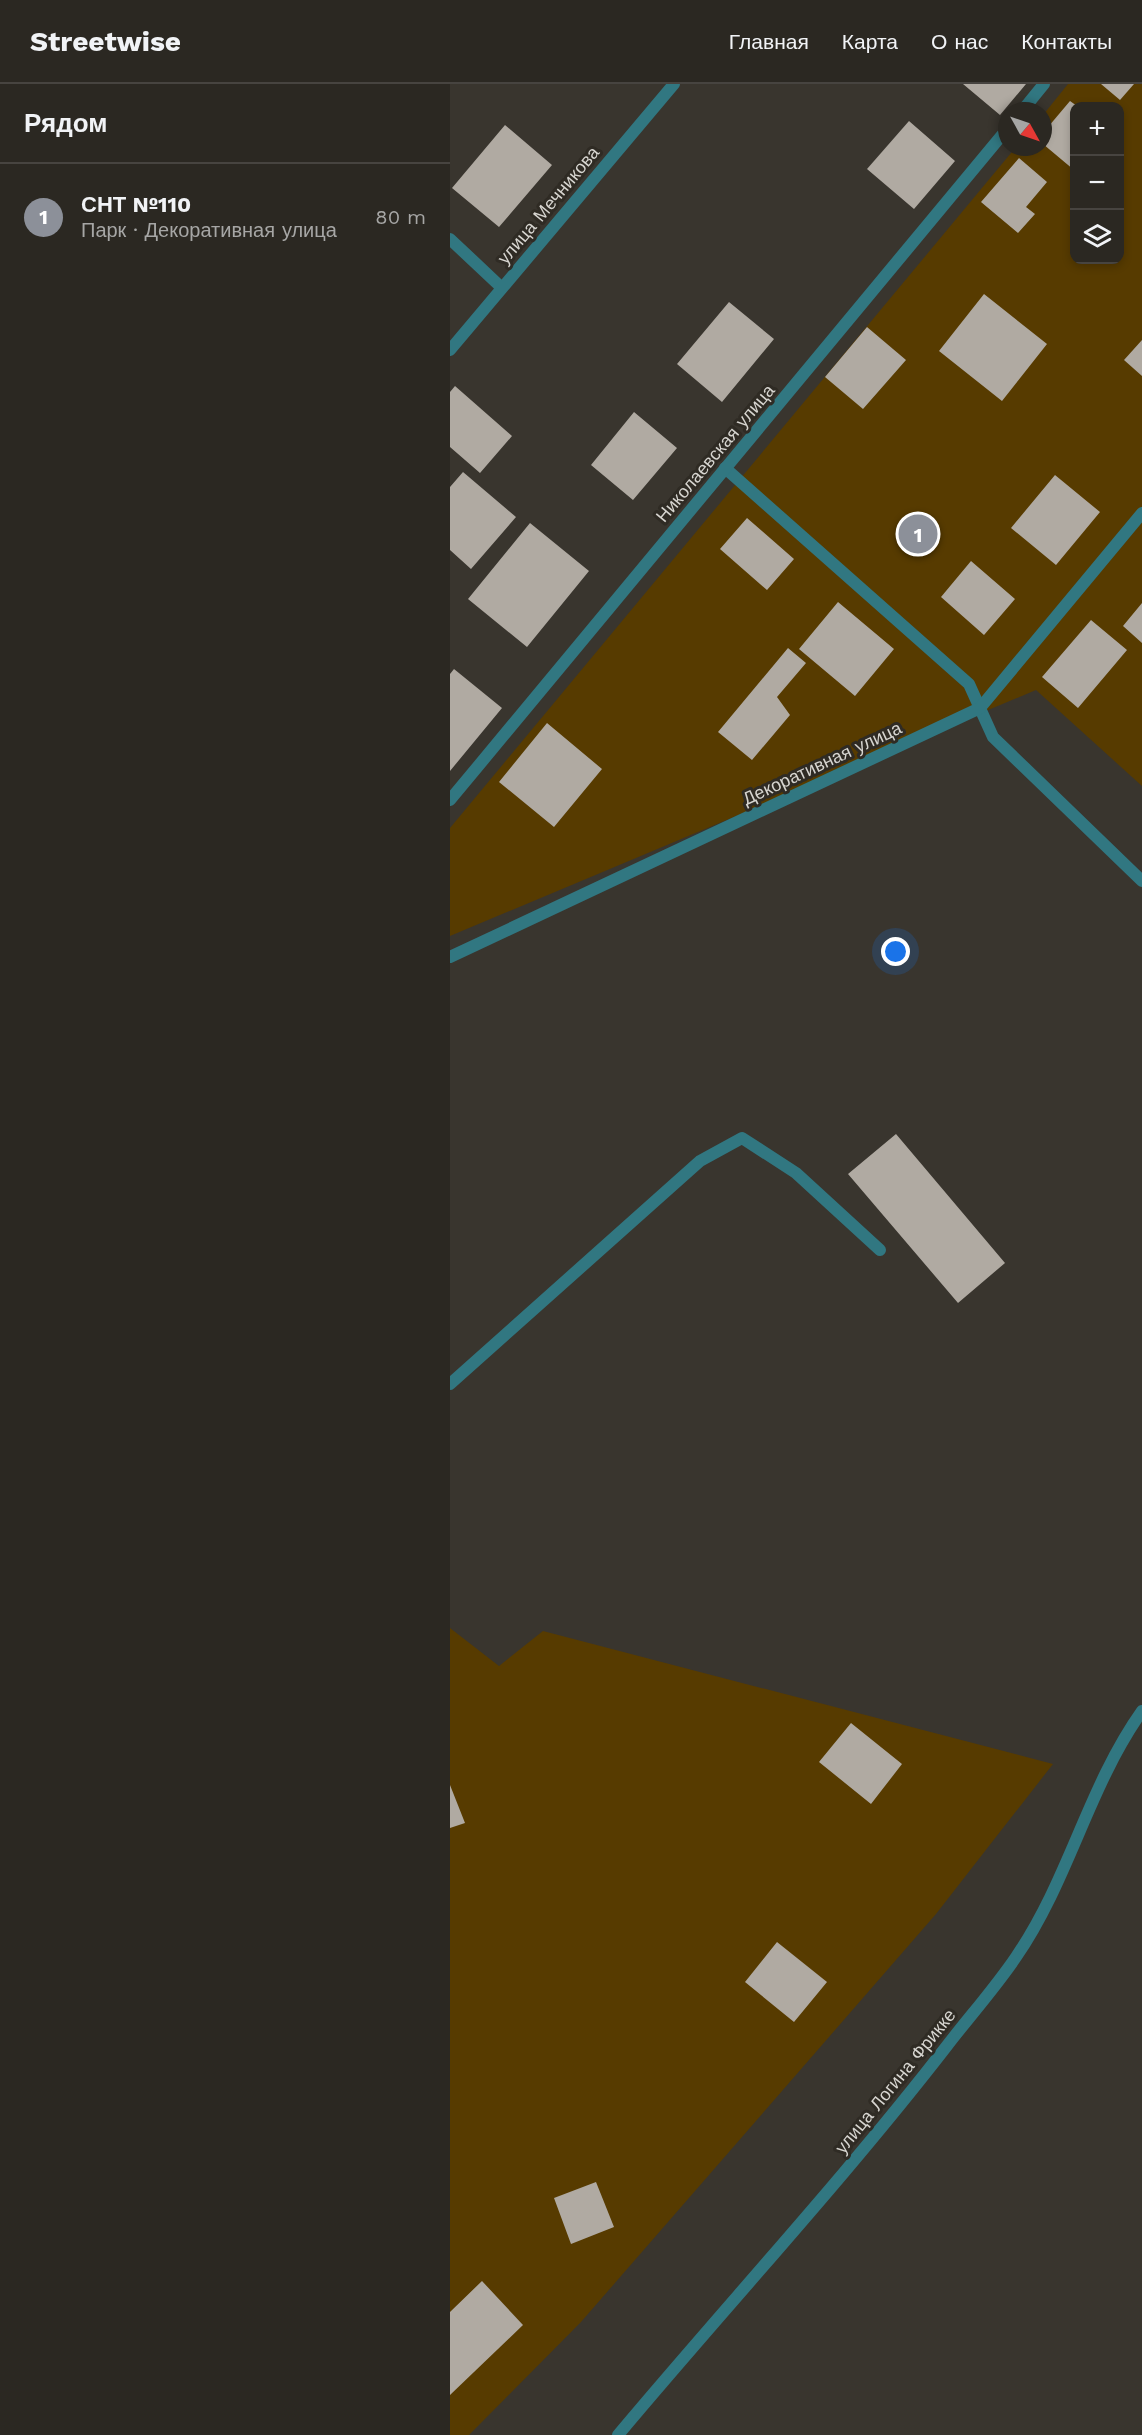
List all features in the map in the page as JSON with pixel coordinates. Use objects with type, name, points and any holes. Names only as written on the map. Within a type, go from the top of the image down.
[{"type":"street","name":"улица Мечникова","points":[[450,350],[674,84]]},
{"type":"street","points":[[1029,102],[1044,84]]},
{"type":"street","name":"Николаевская улица","points":[[450,800],[998,140]]},
{"type":"street","points":[[450,239],[502,288]]},
{"type":"street","points":[[725,468],[969,684],[993,738],[1142,881]]},
{"type":"street","name":"Декоративная улица","points":[[450,957],[980,708],[1142,513]]},
{"type":"street","points":[[450,1384],[700,1161],[742,1138],[796,1173],[880,1250]]},
{"type":"street","name":"улица Логина Фрикке","points":[[618,2435],[739,2297],[913,2090],[1016,1956],[1060,1881],[1106,1770],[1142,1711]]},
{"type":"shaded area","points":[[1068,84],[1142,84],[1142,786],[1036,690],[450,936],[450,828],[1009,156],[1052,156],[1052,104]]},
{"type":"shaded area","points":[[450,1628],[499,1666],[543,1631],[1053,1764],[936,1914],[581,2322],[469,2435],[450,2435]]},
{"type":"building","points":[[963,84],[1026,84],[1011,102],[998,102],[998,113]]},
{"type":"building","points":[[1101,84],[1134,84],[1120,100]]},
{"type":"building","points":[[1071,102],[1070,167],[1052,152],[1052,122]]},
{"type":"building","points":[[909,121],[955,161],[914,209],[867,169]]},
{"type":"building","points":[[505,125],[552,165],[499,227],[452,188]]},
{"type":"building","points":[[1019,158],[1047,182],[1026,207],[1035,214],[1018,233],[981,202]]},
{"type":"building","points":[[984,294],[1047,344],[1002,401],[939,351]]},
{"type":"building","points":[[729,302],[774,339],[722,402],[677,364]]},
{"type":"building","points":[[867,327],[906,360],[863,409],[825,377]]},
{"type":"building","points":[[1142,340],[1142,376],[1124,360]]},
{"type":"building","points":[[455,386],[512,436],[480,473],[450,447],[450,392]]},
{"type":"building","points":[[634,412],[677,448],[633,500],[591,465]]},
{"type":"building","points":[[463,472],[516,517],[471,569],[450,550],[450,487]]},
{"type":"building","points":[[1055,475],[1100,512],[1056,565],[1011,528]]},
{"type":"building","points":[[747,518],[794,559],[767,590],[720,549]]},
{"type":"building","points":[[530,523],[589,571],[527,647],[468,599]]},
{"type":"building","points":[[971,561],[1015,599],[984,635],[941,597]]},
{"type":"building","points":[[838,602],[894,649],[855,696],[799,649]]},
{"type":"building","points":[[1142,603],[1142,643],[1123,626]]},
{"type":"building","points":[[1091,620],[1127,650],[1078,708],[1042,677]]},
{"type":"building","points":[[788,648],[806,663],[777,697],[790,715],[752,760],[718,732]]},
{"type":"building","points":[[454,669],[502,708],[450,771],[450,674]]},
{"type":"building","points":[[547,723],[602,769],[554,827],[499,782]]},
{"type":"building","points":[[896,1134],[1005,1263],[958,1303],[848,1174]]},
{"type":"building","points":[[851,1723],[902,1764],[871,1804],[819,1762]]},
{"type":"building","points":[[450,1785],[465,1823],[450,1828]]},
{"type":"building","points":[[777,1942],[827,1982],[794,2022],[745,1982]]},
{"type":"building","points":[[596,2182],[614,2227],[571,2244],[554,2198]]},
{"type":"building","points":[[482,2281],[523,2325],[450,2395],[450,2312]]},
{"type":"place","name":"СНТ №110","points":[[918,534]]}]
